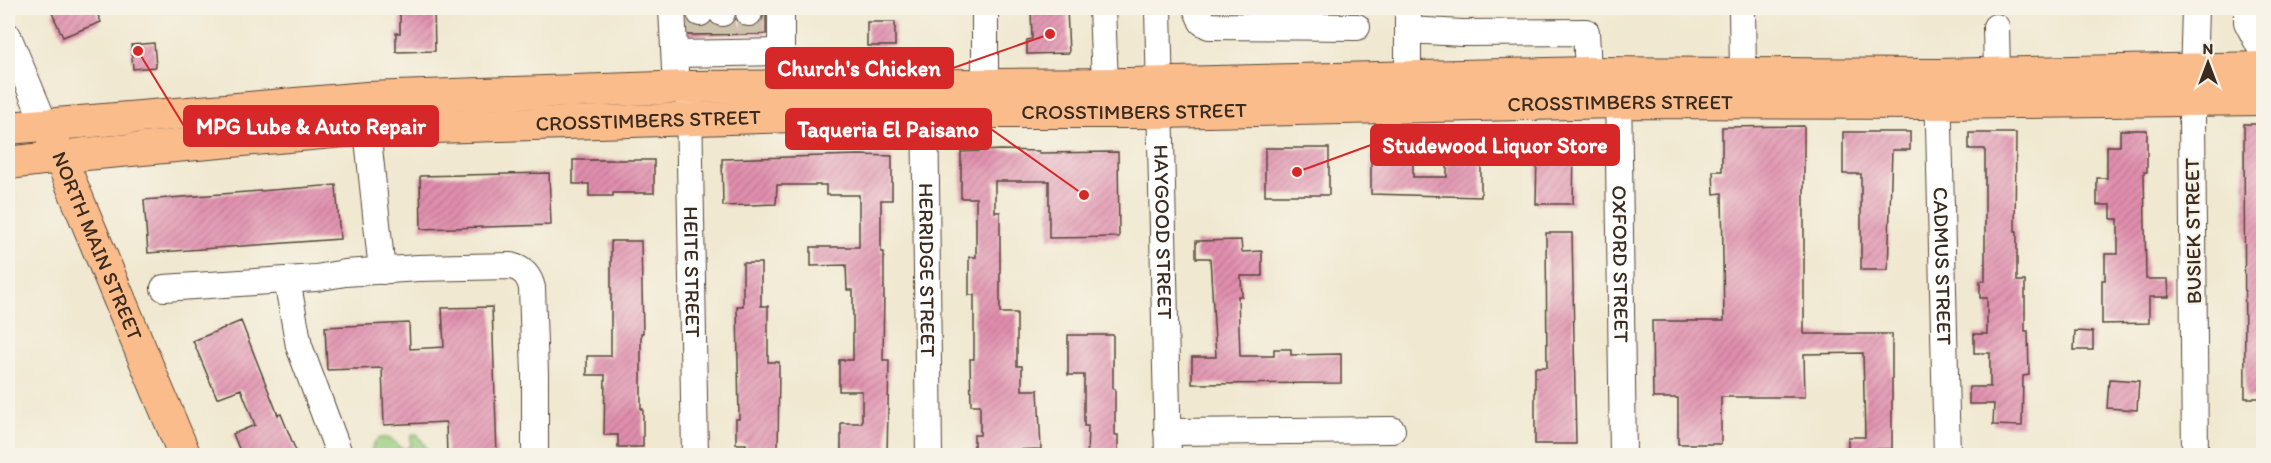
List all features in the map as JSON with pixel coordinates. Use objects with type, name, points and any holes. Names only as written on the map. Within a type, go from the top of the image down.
[{"type":"main road","name":"CROSSTIMBERS STREET","points":[[8,128],[367,98],[682,87],[781,86],[925,98],[1160,98],[1608,83],[1743,73],[1938,89],[1997,73],[2263,68]]},
{"type":"main road","name":"CROSSTIMBERS STREET","points":[[1408,91],[1608,83],[1938,89],[2192,100],[2264,99]]},
{"type":"main road","name":"CROSSTIMBERS STREET","points":[[8,163],[367,129],[690,119],[925,98],[985,84],[1105,84],[1160,98]]},
{"type":"main road","points":[[367,98],[367,129]]},
{"type":"main road","name":"NORTH MAIN STREET","points":[[45,124],[185,456]]},
{"type":"street","name":"HEITE STREET","points":[[672,8],[675,54],[690,119],[695,456]]},
{"type":"street","points":[[781,8],[781,86]]},
{"type":"street","points":[[985,8],[985,84]]},
{"type":"street","points":[[1102,8],[1105,84]]},
{"type":"street","name":"HAYGOOD STREET","points":[[1158,8],[1168,444]]},
{"type":"street","points":[[1196,8],[1202,22],[1209,26],[1357,27]]},
{"type":"street","points":[[1742,8],[1743,73]]},
{"type":"street","name":"BUSIEK STREET","points":[[2195,456],[2192,100],[2196,8]]},
{"type":"street","points":[[2247,8],[2247,22],[2262,51],[2263,68]]},
{"type":"street","points":[[1408,19],[1408,91]]},
{"type":"street","name":"OXFORD STREET","points":[[1408,19],[1462,33],[1586,32],[1608,83],[1623,456]]},
{"type":"street","points":[[675,54],[711,27],[749,27],[781,52]]},
{"type":"street","points":[[1996,27],[1997,73]]},
{"type":"street","name":"NORTH MAIN STREET","points":[[8,36],[45,124]]},
{"type":"street","name":"CADMUS STREET","points":[[1938,89],[1947,456]]},
{"type":"street","name":"HERRIDGE STREET","points":[[925,98],[929,456]]},
{"type":"street","points":[[367,129],[382,271]]},
{"type":"street","points":[[164,288],[418,268],[511,266],[519,268],[529,277],[532,288],[535,456]]},
{"type":"street","points":[[287,280],[299,346],[340,456]]},
{"type":"street","points":[[1168,444],[1392,430]]},
{"type":"green space","points":[[417,434],[429,452],[428,455],[371,455],[374,443],[382,438],[391,440],[400,448],[406,449],[411,445],[411,435]]},
{"type":"building","points":[[55,8],[95,8],[101,22],[63,37],[52,13],[56,12]]},
{"type":"building","points":[[400,8],[434,8],[435,51],[396,52],[396,33],[400,33]]},
{"type":"building","points":[[1067,9],[1069,53],[1027,54],[1027,40],[1032,39],[1031,10]]},
{"type":"building","points":[[764,12],[766,12],[766,34],[688,35],[688,21],[699,28],[711,23],[723,28],[730,26],[735,19],[741,26],[750,28],[762,21]]},
{"type":"building","points":[[867,22],[895,22],[895,46],[867,46]]},
{"type":"building","points":[[154,43],[156,67],[133,69],[131,45]]},
{"type":"building","points":[[2244,124],[2264,124],[2264,398],[2245,398]]},
{"type":"building","points":[[1804,126],[1804,334],[1892,334],[1892,449],[1877,449],[1877,456],[1848,456],[1848,437],[1865,437],[1863,353],[1804,354],[1805,397],[1721,397],[1721,444],[1678,444],[1678,398],[1653,398],[1652,321],[1724,321],[1722,193],[1714,194],[1713,171],[1722,171],[1722,127]]},
{"type":"building","points":[[2120,130],[2147,130],[2147,172],[2144,172],[2146,279],[2168,279],[2169,297],[2149,297],[2149,323],[2102,324],[2102,280],[2105,280],[2105,254],[2118,254],[2118,219],[2111,219],[2111,205],[2097,205],[2097,178],[2107,178],[2107,146],[2120,146]]},
{"type":"building","points":[[1843,132],[1910,132],[1910,150],[1892,150],[1888,270],[1861,270],[1861,174],[1843,174]]},
{"type":"building","points":[[1969,133],[2016,133],[2017,281],[2025,281],[2025,331],[2028,331],[2029,375],[2023,376],[2022,426],[1993,425],[1994,404],[1969,404],[1969,387],[1990,387],[1990,353],[1974,353],[1974,334],[1987,334],[1987,298],[1980,298],[1980,281],[1985,281],[1985,149],[1969,149]]},
{"type":"building","points":[[1265,148],[1329,148],[1329,195],[1265,195]]},
{"type":"building","points":[[1039,151],[1039,153],[1118,152],[1119,237],[1049,238],[1049,181],[995,181],[995,212],[1000,212],[1000,313],[1017,313],[1017,366],[1022,366],[1022,390],[1038,390],[1041,449],[1013,450],[1013,456],[974,456],[974,435],[980,435],[980,405],[971,405],[970,359],[974,359],[974,295],[969,295],[969,257],[976,257],[976,198],[961,198],[961,152]]},
{"type":"building","points":[[1537,151],[1574,151],[1573,204],[1536,204]]},
{"type":"building","points":[[1371,154],[1413,154],[1413,177],[1447,177],[1447,156],[1481,156],[1481,197],[1371,194]]},
{"type":"building","points":[[892,156],[892,200],[881,200],[881,252],[884,252],[883,360],[889,360],[887,456],[841,456],[841,423],[862,423],[862,391],[839,391],[839,360],[853,360],[853,290],[847,290],[846,265],[811,266],[811,247],[859,247],[859,195],[826,195],[826,185],[777,185],[776,204],[723,206],[722,159]]},
{"type":"building","points":[[573,160],[654,160],[654,193],[613,193],[613,196],[589,196],[589,184],[573,184]]},
{"type":"building","points":[[549,173],[551,225],[421,229],[420,176]]},
{"type":"building","points":[[336,185],[340,239],[148,253],[144,200]]},
{"type":"building","points":[[1546,233],[1572,233],[1576,444],[1535,444],[1535,367],[1547,367]]},
{"type":"building","points":[[1241,240],[1242,252],[1262,251],[1262,276],[1241,276],[1242,296],[1238,296],[1240,356],[1274,356],[1274,349],[1291,349],[1291,355],[1341,354],[1341,383],[1192,384],[1192,357],[1216,357],[1210,258],[1196,258],[1196,241]]},
{"type":"building","points":[[611,241],[641,241],[643,447],[618,447],[618,435],[604,435],[605,375],[587,375],[587,356],[611,356]]},
{"type":"building","points":[[743,263],[761,263],[761,306],[768,306],[768,362],[779,362],[778,456],[746,456],[746,444],[736,444],[736,419],[739,419],[737,306],[743,306]]},
{"type":"building","points":[[492,307],[497,456],[447,456],[446,422],[384,425],[382,368],[327,370],[325,327],[409,323],[410,349],[444,347],[442,308]]},
{"type":"building","points":[[241,321],[278,415],[281,414],[298,456],[242,456],[233,434],[255,425],[241,389],[217,398],[193,341]]},
{"type":"building","points":[[2075,331],[2093,332],[2093,350],[2074,350]]},
{"type":"building","points":[[1068,335],[1113,335],[1113,389],[1115,389],[1115,435],[1118,435],[1118,456],[1087,456],[1088,426],[1084,426],[1084,375],[1068,375]]},
{"type":"building","points":[[2109,379],[2139,381],[2137,410],[2107,408]]},
{"type":"tunnel","points":[[700,13],[700,34]]},
{"type":"tunnel","points":[[722,13],[722,34]]},
{"type":"tunnel","points":[[749,13],[750,34]]},
{"type":"place","name":"Church's Chicken","points":[[1050,34]]},
{"type":"place","name":"MPG Lube & Auto Repair","points":[[138,51]]},
{"type":"place","name":"Studewood Liquor Store","points":[[1297,172]]},
{"type":"place","name":"Taqueria El Paisano","points":[[1084,195]]}]
